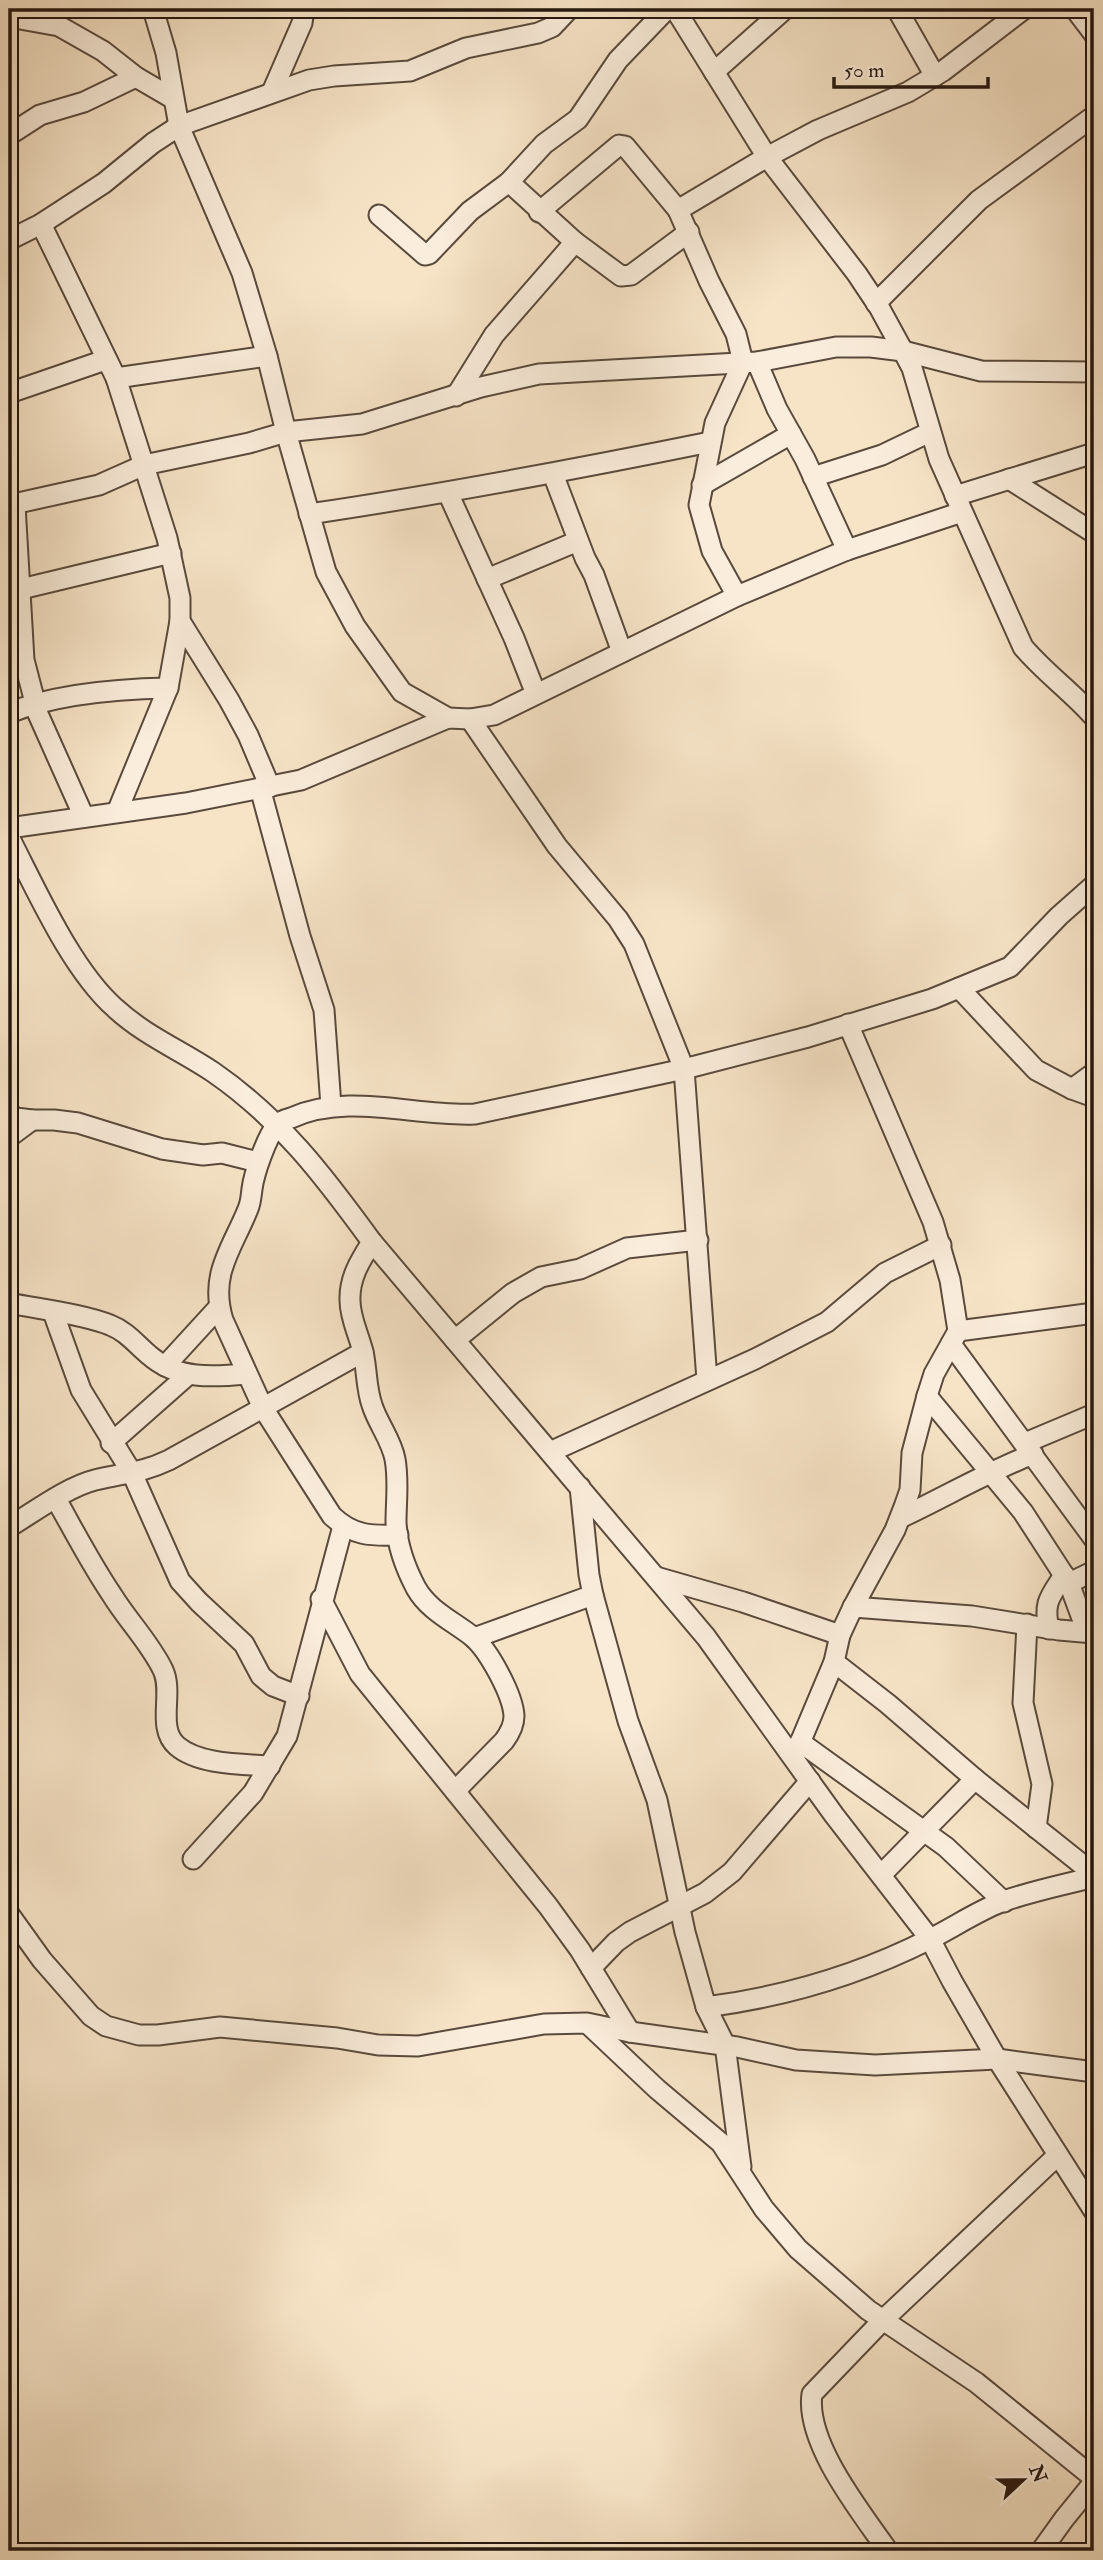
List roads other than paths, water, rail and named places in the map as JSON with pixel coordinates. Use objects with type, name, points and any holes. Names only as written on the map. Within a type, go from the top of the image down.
[{"type":"street","points":[[153,9],[166,54],[179,126],[242,273],[326,572],[355,626],[402,692],[448,718]]},
{"type":"street","points":[[272,92],[302,23],[304,9]]},
{"type":"street","points":[[9,240],[41,225],[104,183],[179,126],[309,80],[410,71],[466,48],[538,33],[552,27],[569,9]]},
{"type":"street","points":[[379,215],[425,255],[429,254],[470,211],[509,182],[544,144],[578,119],[618,60],[667,9]]},
{"type":"street","points":[[675,9],[766,157],[876,303],[912,368],[930,432],[958,504],[1023,646],[1043,669],[1094,717]]},
{"type":"street","points":[[714,72],[784,9]]},
{"type":"street","points":[[897,9],[935,76]]},
{"type":"street","points":[[678,210],[766,157],[818,130],[908,92],[935,76],[1024,9]]},
{"type":"street","points":[[1075,9],[1094,34]]},
{"type":"street","points":[[9,17],[59,26],[103,51],[136,77],[172,99]]},
{"type":"street","points":[[9,135],[40,115],[84,102],[136,77]]},
{"type":"street","points":[[876,303],[979,200],[1094,116]]},
{"type":"street","points":[[539,212],[619,145],[625,146],[678,210],[709,281],[750,362],[791,434],[847,550]]},
{"type":"street","points":[[509,182],[575,242],[625,276],[631,275],[689,232]]},
{"type":"street","points":[[41,225],[116,378],[171,553],[180,598],[180,621],[168,688],[117,812]]},
{"type":"street","points":[[456,396],[494,335],[575,242]]},
{"type":"street","points":[[85,817],[34,703],[24,660],[21,589],[12,505],[99,485],[144,465],[248,443],[286,432],[362,424],[539,374],[750,362],[836,347],[871,347],[902,351],[981,371],[1094,372]]},
{"type":"street","points":[[116,378],[267,356]]},
{"type":"street","points":[[9,393],[105,359]]},
{"type":"street","points":[[737,596],[712,551],[699,505],[715,422],[750,362]]},
{"type":"street","points":[[813,477],[882,456],[930,432]]},
{"type":"street","points":[[702,485],[791,434]]},
{"type":"street","points":[[309,514],[448,493],[710,442]]},
{"type":"street","points":[[9,828],[186,803],[301,780],[448,718],[470,719],[494,715],[737,596],[958,504],[1009,479],[1094,453]]},
{"type":"street","points":[[553,474],[622,652]]},
{"type":"street","points":[[1009,479],[1094,533]]},
{"type":"street","points":[[448,493],[514,638],[536,694]]},
{"type":"street","points":[[487,579],[578,541]]},
{"type":"street","points":[[21,589],[171,553]]},
{"type":"street","points":[[180,621],[248,735],[265,788],[300,936],[324,1010],[331,1106]]},
{"type":"street","points":[[9,713],[34,703],[127,690],[168,688]]},
{"type":"street","points":[[470,719],[557,846],[618,919],[634,944],[684,1069],[708,1380]]},
{"type":"street","points":[[9,837],[76,962],[114,1007],[154,1038],[213,1072],[278,1124],[326,1179],[372,1242],[656,1577],[797,1750],[810,1781],[930,1939],[997,2059],[1094,2211]]},
{"type":"street","points":[[398,1535],[360,1535],[342,1526],[332,1516],[263,1408],[219,1307],[221,1266],[248,1209],[258,1162],[278,1124],[307,1111],[331,1106],[364,1106],[446,1115],[475,1114],[684,1069],[808,1037],[959,988],[1010,967],[1059,916],[1094,885]]},
{"type":"street","points":[[959,988],[1036,1070],[1094,1097]]},
{"type":"street","points":[[848,1024],[941,1245],[950,1280],[954,1337],[1094,1539]]},
{"type":"street","points":[[1072,1089],[1094,1073]]},
{"type":"street","points":[[9,1113],[16,1118],[78,1123],[162,1149],[203,1155],[222,1153],[258,1162]]},
{"type":"street","points":[[9,1137],[32,1120]]},
{"type":"street","points":[[455,1340],[513,1293],[541,1277],[580,1269],[627,1248],[698,1240]]},
{"type":"street","points":[[372,1242],[350,1281],[349,1304],[363,1352],[371,1402],[388,1435],[395,1458],[398,1535],[406,1565],[417,1590],[442,1616],[474,1638],[502,1680],[512,1704],[513,1724],[504,1741],[455,1791]]},
{"type":"street","points":[[550,1452],[755,1359],[827,1322],[885,1273],[941,1245]]},
{"type":"street","points":[[9,1303],[110,1325],[127,1335],[150,1357],[188,1375],[220,1377],[247,1374]]},
{"type":"street","points":[[165,1366],[219,1307]]},
{"type":"street","points":[[53,1311],[80,1390],[132,1473],[180,1581],[244,1644],[261,1676],[273,1686],[299,1696]]},
{"type":"street","points":[[954,1337],[1094,1313]]},
{"type":"street","points":[[797,1750],[834,1662],[840,1636],[900,1518],[910,1490],[912,1453],[927,1396],[934,1374],[954,1337]]},
{"type":"street","points":[[9,1527],[93,1480],[149,1470],[363,1352]]},
{"type":"street","points":[[111,1443],[188,1375]]},
{"type":"street","points":[[927,1396],[1011,1494],[1066,1579],[1091,1633]]},
{"type":"street","points":[[900,1518],[948,1495],[1094,1414]]},
{"type":"street","points":[[580,1487],[593,1595],[628,1721],[657,1800],[680,1907],[706,2007],[725,2045],[742,2172]]},
{"type":"street","points":[[56,1499],[112,1596],[143,1637],[164,1671],[168,1683],[167,1722],[169,1734],[176,1745],[189,1753],[216,1762],[270,1766]]},
{"type":"street","points":[[193,1859],[253,1793],[287,1736],[342,1526]]},
{"type":"street","points":[[1049,1629],[1045,1612],[1047,1601],[1066,1579],[1094,1571]]},
{"type":"street","points":[[656,1577],[743,1602],[840,1636]]},
{"type":"street","points":[[474,1638],[593,1595]]},
{"type":"street","points":[[321,1599],[360,1674],[548,1906],[591,1968],[630,2032]]},
{"type":"street","points":[[853,1607],[972,1616],[1091,1633]]},
{"type":"street","points":[[1027,1624],[1023,1703],[1042,1784],[1036,1828]]},
{"type":"street","points":[[834,1662],[1094,1876]]},
{"type":"street","points":[[797,1750],[946,1847],[1004,1902]]},
{"type":"street","points":[[881,1875],[975,1779]]},
{"type":"street","points":[[591,1968],[615,1942],[705,1893],[732,1872],[810,1781]]},
{"type":"street","points":[[706,2007],[777,1994],[855,1972],[1004,1902],[1094,1876]]},
{"type":"street","points":[[9,1914],[42,1960],[91,2016],[106,2026],[125,2033],[158,2035],[220,2027],[337,2038],[378,2045],[418,2046],[544,2024],[587,2023],[630,2032],[725,2045],[796,2060],[875,2064],[997,2059],[1094,2072]]},
{"type":"street","points":[[587,2023],[657,2089],[722,2143],[764,2208],[798,2249],[868,2310],[977,2383],[1094,2480],[1041,2551]]},
{"type":"street","points":[[888,2551],[838,2479],[819,2438],[810,2408],[812,2394],[883,2320],[1058,2155]]}]
